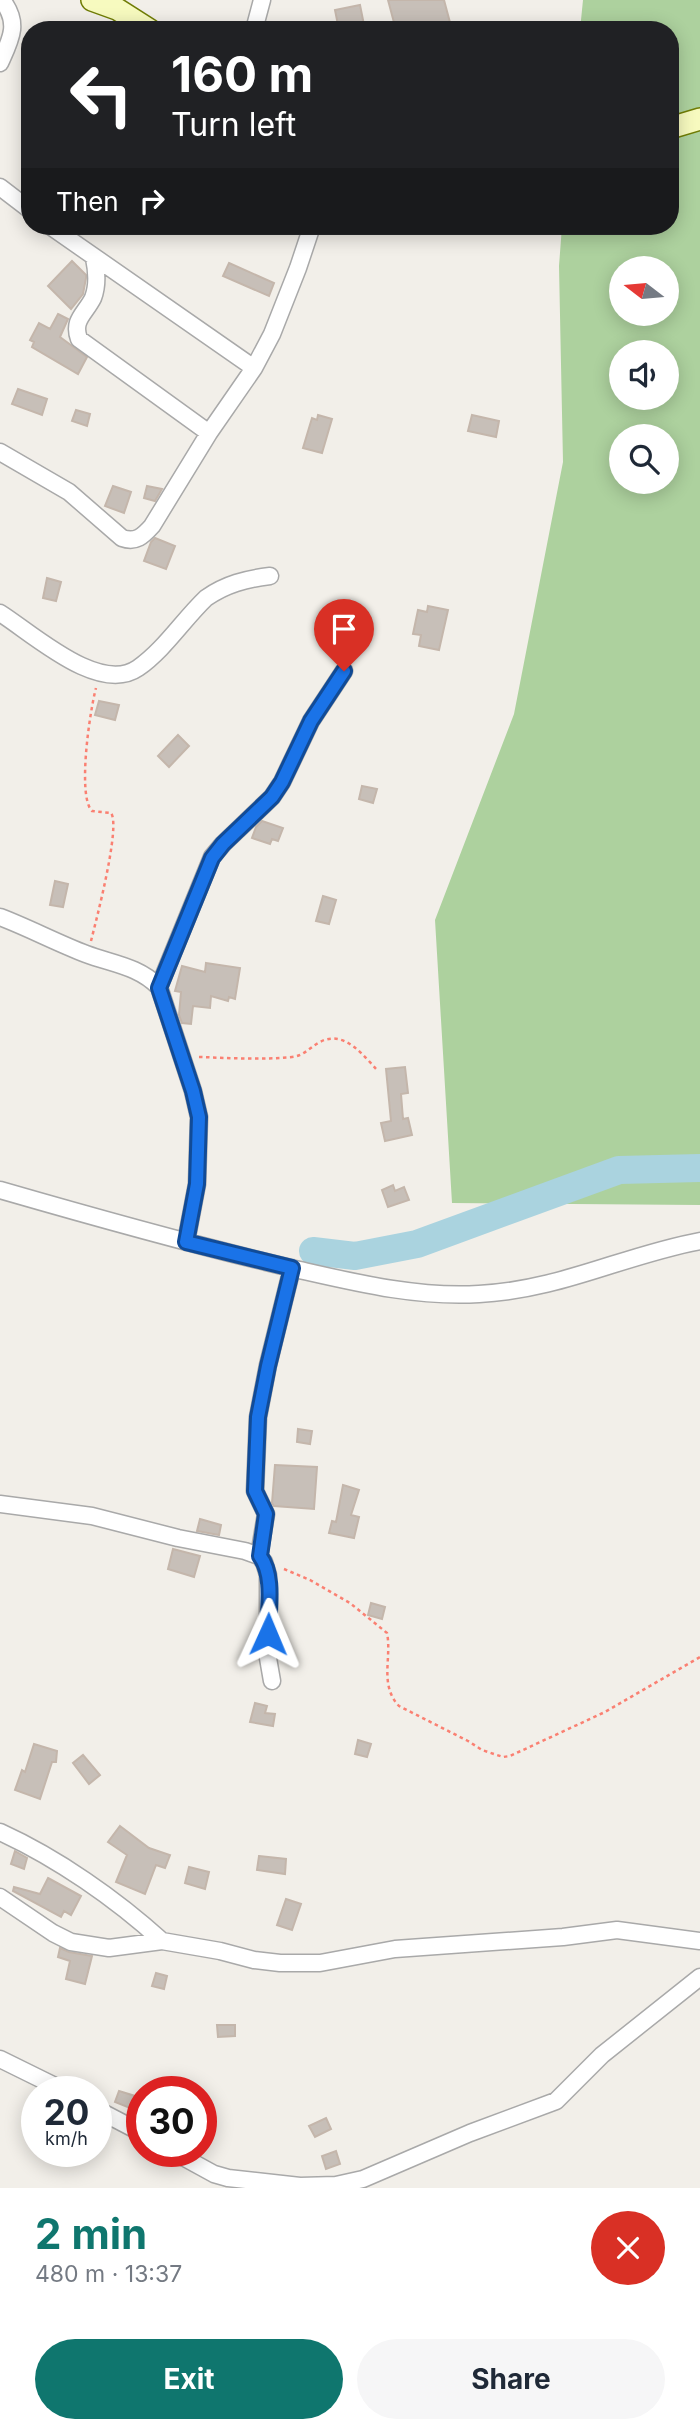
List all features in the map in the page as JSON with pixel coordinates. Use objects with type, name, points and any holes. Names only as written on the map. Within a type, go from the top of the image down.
[{"type":"street","points":[[0,63],[12,33],[13,20],[11,12],[2,0]]},
{"type":"street","points":[[92,0],[117,9],[136,21]]},
{"type":"street","points":[[256,21],[262,0]]},
{"type":"street","points":[[679,125],[700,119]]},
{"type":"street","points":[[0,187],[21,203]]},
{"type":"street","points":[[62,235],[254,368]]},
{"type":"street","points":[[0,452],[69,492],[116,534],[129,541],[142,537],[152,527],[209,433],[254,368],[272,334],[309,235]]},
{"type":"street","points":[[94,258],[96,284],[93,298],[77,322],[75,330],[79,339],[209,433]]},
{"type":"street","points":[[0,613],[61,656],[100,673],[118,676],[138,669],[206,598],[232,583],[270,576]]},
{"type":"street","points":[[159,988],[212,858],[272,797],[315,714],[344,671]]},
{"type":"street","points":[[0,917],[88,954],[134,969],[149,977],[159,988],[199,1117],[197,1184],[186,1242]]},
{"type":"street","points":[[0,1190],[186,1242],[356,1283],[414,1292],[478,1294],[553,1283],[675,1245],[700,1241]]},
{"type":"street","points":[[272,1681],[268,1658],[268,1575],[262,1559],[266,1514],[255,1491],[258,1417],[292,1268]]},
{"type":"street","points":[[0,1504],[92,1516],[178,1538],[245,1551],[262,1559]]},
{"type":"street","points":[[0,1832],[48,1859],[122,1907],[162,1941]]},
{"type":"street","points":[[0,1897],[71,1942],[109,1948],[162,1941],[254,1960],[302,1964],[395,1949],[563,1937],[617,1930],[700,1941]]},
{"type":"street","points":[[194,2167],[214,2181],[300,2186],[337,2185],[389,2170],[470,2133],[556,2101],[602,2055],[700,1977]]},
{"type":"street","points":[[0,2059],[35,2076]]},
{"type":"path","points":[[88,954],[115,824],[111,813],[92,811],[85,800],[90,717],[100,673]]},
{"type":"path","points":[[182,1056],[291,1057],[307,1052],[324,1040],[335,1039],[354,1045],[378,1071]]},
{"type":"path","points":[[262,1559],[310,1580],[350,1603],[387,1633],[387,1684],[391,1697],[399,1706],[482,1750],[503,1757],[519,1754],[605,1712],[700,1657]]},
{"type":"green space","points":[[583,0],[700,0],[700,1205],[452,1203],[435,920],[514,714],[563,462],[559,266],[561,235],[679,235],[679,21],[581,21]]},
{"type":"building","points":[[388,0],[444,0],[450,21],[394,21]]},
{"type":"building","points":[[360,5],[363,21],[337,21],[335,10]]},
{"type":"building","points":[[72,261],[86,278],[83,294],[71,309],[48,286]]},
{"type":"building","points":[[229,263],[274,283],[269,296],[223,276]]},
{"type":"building","points":[[58,314],[68,319],[60,337],[87,357],[78,374],[32,347],[34,342],[30,340],[39,323],[50,329]]},
{"type":"building","points":[[18,389],[47,399],[42,415],[12,404]]},
{"type":"building","points":[[76,410],[90,414],[87,426],[72,421]]},
{"type":"building","points":[[318,415],[332,419],[322,453],[303,448],[312,418],[317,420]]},
{"type":"building","points":[[472,415],[499,421],[496,437],[468,431]]},
{"type":"building","points":[[113,486],[131,492],[124,513],[105,506]]},
{"type":"building","points":[[147,486],[162,489],[155,501],[144,498]]},
{"type":"building","points":[[155,538],[175,546],[166,569],[144,561]]},
{"type":"building","points":[[47,578],[61,582],[56,601],[43,598]]},
{"type":"building","points":[[428,606],[448,610],[439,650],[419,646],[421,635],[413,634],[418,610],[427,612]]},
{"type":"building","points":[[99,701],[119,705],[115,720],[95,715]]},
{"type":"building","points":[[178,735],[189,746],[169,767],[158,756]]},
{"type":"building","points":[[362,786],[377,789],[373,803],[359,799]]},
{"type":"building","points":[[262,821],[283,828],[278,841],[272,839],[270,844],[252,838],[256,827]]},
{"type":"building","points":[[55,881],[68,884],[63,907],[50,905]]},
{"type":"building","points":[[323,896],[336,900],[329,924],[316,921]]},
{"type":"building","points":[[206,963],[240,968],[235,999],[229,997],[228,1001],[211,996],[210,1008],[193,1006],[191,1024],[182,1023],[179,1015],[181,992],[175,991],[182,966],[205,972]]},
{"type":"building","points":[[405,1067],[408,1093],[401,1094],[403,1119],[408,1118],[412,1135],[385,1141],[381,1123],[391,1121],[386,1069]]},
{"type":"building","points":[[393,1185],[395,1191],[404,1187],[409,1200],[388,1207],[382,1190]]},
{"type":"building","points":[[298,1429],[312,1431],[310,1444],[297,1442]]},
{"type":"building","points":[[275,1465],[317,1467],[314,1509],[274,1506]]},
{"type":"building","points":[[343,1485],[359,1490],[351,1515],[359,1517],[354,1538],[329,1533],[332,1521],[336,1522]]},
{"type":"building","points":[[200,1519],[221,1525],[219,1535],[197,1531]]},
{"type":"building","points":[[173,1549],[200,1556],[194,1577],[168,1569]]},
{"type":"building","points":[[371,1603],[385,1607],[382,1619],[368,1615]]},
{"type":"building","points":[[255,1703],[267,1706],[265,1713],[275,1714],[273,1726],[250,1722]]},
{"type":"building","points":[[358,1740],[371,1744],[367,1757],[355,1754]]},
{"type":"building","points":[[34,1744],[57,1751],[56,1762],[52,1762],[40,1799],[15,1790],[22,1770],[25,1772]]},
{"type":"building","points":[[83,1755],[100,1775],[89,1784],[73,1763]]},
{"type":"building","points":[[120,1826],[149,1848],[170,1855],[165,1868],[156,1865],[145,1894],[116,1882],[127,1855],[108,1842]]},
{"type":"building","points":[[15,1851],[27,1858],[24,1869],[11,1864]]},
{"type":"building","points":[[259,1856],[286,1859],[285,1874],[257,1870]]},
{"type":"building","points":[[189,1867],[209,1872],[205,1889],[185,1883]]},
{"type":"building","points":[[48,1878],[81,1896],[71,1915],[64,1911],[61,1917],[13,1891],[14,1887],[40,1894]]},
{"type":"building","points":[[286,1899],[301,1904],[292,1930],[277,1925]]},
{"type":"building","points":[[60,1948],[92,1956],[85,1984],[66,1979],[70,1961],[58,1957]]},
{"type":"building","points":[[156,1973],[167,1976],[164,1989],[152,1986]]},
{"type":"building","points":[[217,2025],[235,2025],[235,2036],[218,2037]]},
{"type":"building","points":[[119,2091],[126,2093],[126,2106],[115,2102]]},
{"type":"building","points":[[326,2118],[331,2129],[315,2137],[309,2126]]},
{"type":"building","points":[[336,2151],[340,2164],[326,2169],[322,2156]]},
{"type":"waterway","points":[[313,1251],[355,1256],[417,1244],[619,1170],[700,1168]]},
{"type":"route","points":[[268,1634],[268,1575],[260,1556],[266,1514],[255,1491],[258,1417],[292,1268],[186,1242],[197,1184],[199,1117],[159,988],[212,858],[272,797],[311,721],[344,671]]}]
